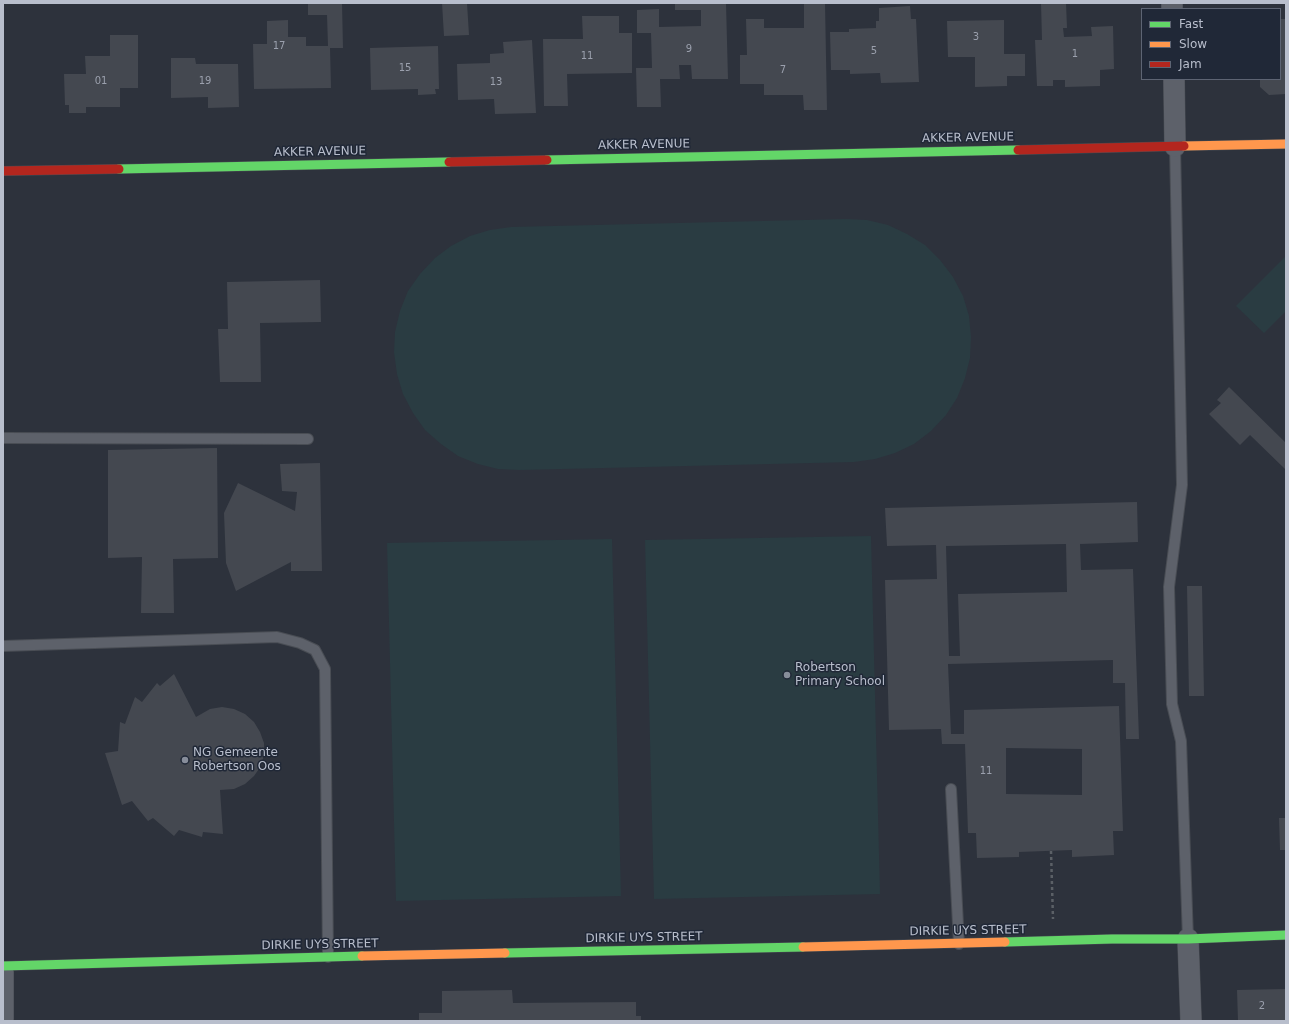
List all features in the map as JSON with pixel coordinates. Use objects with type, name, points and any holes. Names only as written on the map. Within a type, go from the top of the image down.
[{"type":"street","points":[[1174,80],[1175,146]]},
{"type":"street","name":"AKKER AVENUE","points":[[3,171],[1286,144]]},
{"type":"street","name":"DIRKIE UYS STREET","points":[[3,966],[328,957],[959,944],[1112,939],[1188,939],[1286,935]]},
{"type":"street","points":[[1188,939],[1192,1021]]},
{"type":"street","points":[[3,972],[3,1019]]},
{"type":"lane","points":[[1175,146],[1182,485],[1169,586],[1172,704],[1181,741],[1188,939]]},
{"type":"lane","points":[[3,438],[308,439]]},
{"type":"lane","points":[[3,646],[277,637],[300,643],[315,650],[325,669],[328,957]]},
{"type":"lane","points":[[951,788],[959,944]]},
{"type":"path","points":[[1051,851],[1054,905],[1052,941]]},
{"type":"shaded area","points":[[846,219],[867,220],[888,225],[925,245],[940,260],[953,277],[963,296],[969,316],[971,337],[970,358],[965,378],[957,398],[946,415],[931,431],[914,444],[895,453],[875,459],[854,462],[520,470],[498,469],[478,464],[458,456],[441,444],[425,430],[413,413],[403,394],[397,374],[394,352],[395,332],[400,311],[408,291],[420,274],[435,258],[451,246],[470,236],[490,230],[511,227]]},
{"type":"shaded area","points":[[1286,256],[1286,311],[1264,333],[1236,306]]},
{"type":"shaded area","points":[[871,536],[880,894],[654,899],[645,540]]},
{"type":"shaded area","points":[[612,539],[621,896],[396,901],[387,543]]},
{"type":"building","points":[[308,3],[342,3],[343,48],[330,48],[331,88],[254,89],[253,44],[267,44],[267,21],[288,20],[288,37],[306,37],[306,46],[328,46],[327,15],[308,15]]},
{"type":"building","points":[[442,3],[467,3],[469,35],[444,36]]},
{"type":"building","points":[[675,3],[726,3],[728,79],[692,79],[691,65],[679,65],[680,79],[660,79],[661,107],[637,107],[636,68],[652,68],[651,33],[637,33],[637,10],[659,9],[659,27],[701,26],[701,10],[675,10]]},
{"type":"building","points":[[804,3],[825,3],[827,110],[804,110],[803,95],[764,95],[764,84],[740,84],[740,55],[747,55],[746,19],[764,19],[764,28],[804,28]]},
{"type":"building","points":[[1041,3],[1066,3],[1067,28],[1063,28],[1064,37],[1092,36],[1091,27],[1113,26],[1114,69],[1100,70],[1100,86],[1065,87],[1065,80],[1053,80],[1053,86],[1037,86],[1035,40],[1042,40]]},
{"type":"building","points":[[910,6],[911,19],[916,19],[919,82],[881,83],[880,73],[850,74],[850,70],[831,70],[830,32],[849,32],[849,29],[876,28],[876,21],[879,21],[879,8]]},
{"type":"building","points":[[582,16],[619,16],[619,33],[632,33],[632,73],[567,74],[568,106],[544,106],[543,39],[583,39]]},
{"type":"building","points":[[1281,19],[1286,19],[1286,94],[1269,95],[1260,87],[1260,80],[1281,80]]},
{"type":"building","points":[[1004,20],[1004,54],[1025,54],[1025,76],[1007,76],[1007,86],[975,87],[975,57],[948,57],[947,21]]},
{"type":"building","points":[[110,35],[138,35],[138,88],[120,88],[120,107],[86,107],[86,113],[69,113],[69,105],[65,105],[64,74],[86,74],[85,56],[110,56]]},
{"type":"building","points":[[532,40],[536,113],[495,114],[494,99],[458,100],[457,64],[490,63],[490,54],[504,53],[503,42]]},
{"type":"building","points":[[438,46],[439,89],[435,89],[436,94],[418,95],[418,89],[371,90],[370,48]]},
{"type":"building","points":[[171,58],[195,58],[196,64],[238,64],[239,107],[208,108],[208,97],[171,98]]},
{"type":"building","points":[[320,280],[321,322],[260,323],[261,382],[220,382],[218,329],[228,329],[227,282]]},
{"type":"building","points":[[1229,387],[1286,443],[1286,470],[1250,435],[1240,445],[1209,414],[1221,403],[1217,400]]},
{"type":"building","points":[[217,448],[218,558],[173,559],[174,613],[141,613],[142,557],[108,558],[108,450]]},
{"type":"building","points":[[320,463],[322,571],[291,571],[291,562],[236,591],[226,563],[224,513],[238,483],[295,511],[297,492],[282,491],[280,464]]},
{"type":"building","points":[[1137,502],[1138,542],[1080,544],[1081,570],[1133,569],[1139,739],[1126,739],[1125,683],[1113,683],[1113,660],[948,664],[951,734],[964,734],[964,710],[1119,706],[1123,831],[1113,831],[1114,855],[1072,857],[1072,850],[1019,852],[1019,857],[977,858],[976,833],[968,833],[965,744],[942,744],[941,729],[889,730],[885,580],[937,579],[936,545],[887,546],[885,508]],"holes":[[[1066,544],[1067,592],[958,594],[960,656],[949,656],[946,546]],[[1006,748],[1082,749],[1082,795],[1006,794]]]},
{"type":"building","points":[[1187,586],[1202,586],[1204,696],[1189,696]]},
{"type":"building","name":"NG Gemeente Robertson Oos","points":[[174,674],[196,717],[210,709],[222,707],[234,709],[245,714],[254,722],[264,743],[264,755],[261,766],[254,776],[245,784],[234,789],[220,790],[223,834],[203,832],[202,837],[179,830],[174,836],[153,818],[148,821],[132,801],[122,805],[105,753],[118,751],[120,722],[125,724],[135,697],[142,702],[157,683],[160,686]]},
{"type":"building","points":[[1279,818],[1286,818],[1286,850],[1280,850]]},
{"type":"building","points":[[1286,989],[1286,1021],[1238,1021],[1237,990]]},
{"type":"building","points":[[512,990],[513,1003],[636,1002],[636,1016],[641,1016],[641,1021],[419,1021],[419,1013],[442,1013],[442,991]]},
{"type":"traffic: fast","points":[[547,160],[1018,150]]},
{"type":"traffic: fast","points":[[119,169],[449,162]]},
{"type":"traffic: fast","points":[[1005,942],[1112,939],[1188,939],[1286,935]]},
{"type":"traffic: fast","points":[[505,953],[803,947]]},
{"type":"traffic: fast","points":[[3,966],[362,956]]},
{"type":"traffic: slow","points":[[1184,146],[1286,144]]},
{"type":"traffic: slow","points":[[803,947],[1005,942]]},
{"type":"traffic: slow","points":[[362,956],[505,953]]},
{"type":"traffic: jam","points":[[1018,150],[1184,146]]},
{"type":"traffic: jam","points":[[449,162],[547,160]]},
{"type":"traffic: jam","points":[[3,171],[119,169]]},
{"type":"place","name":"Robertson Primary School","points":[[787,675]]},
{"type":"place","name":"NG Gemeente Robertson Oos","points":[[185,760]]}]
